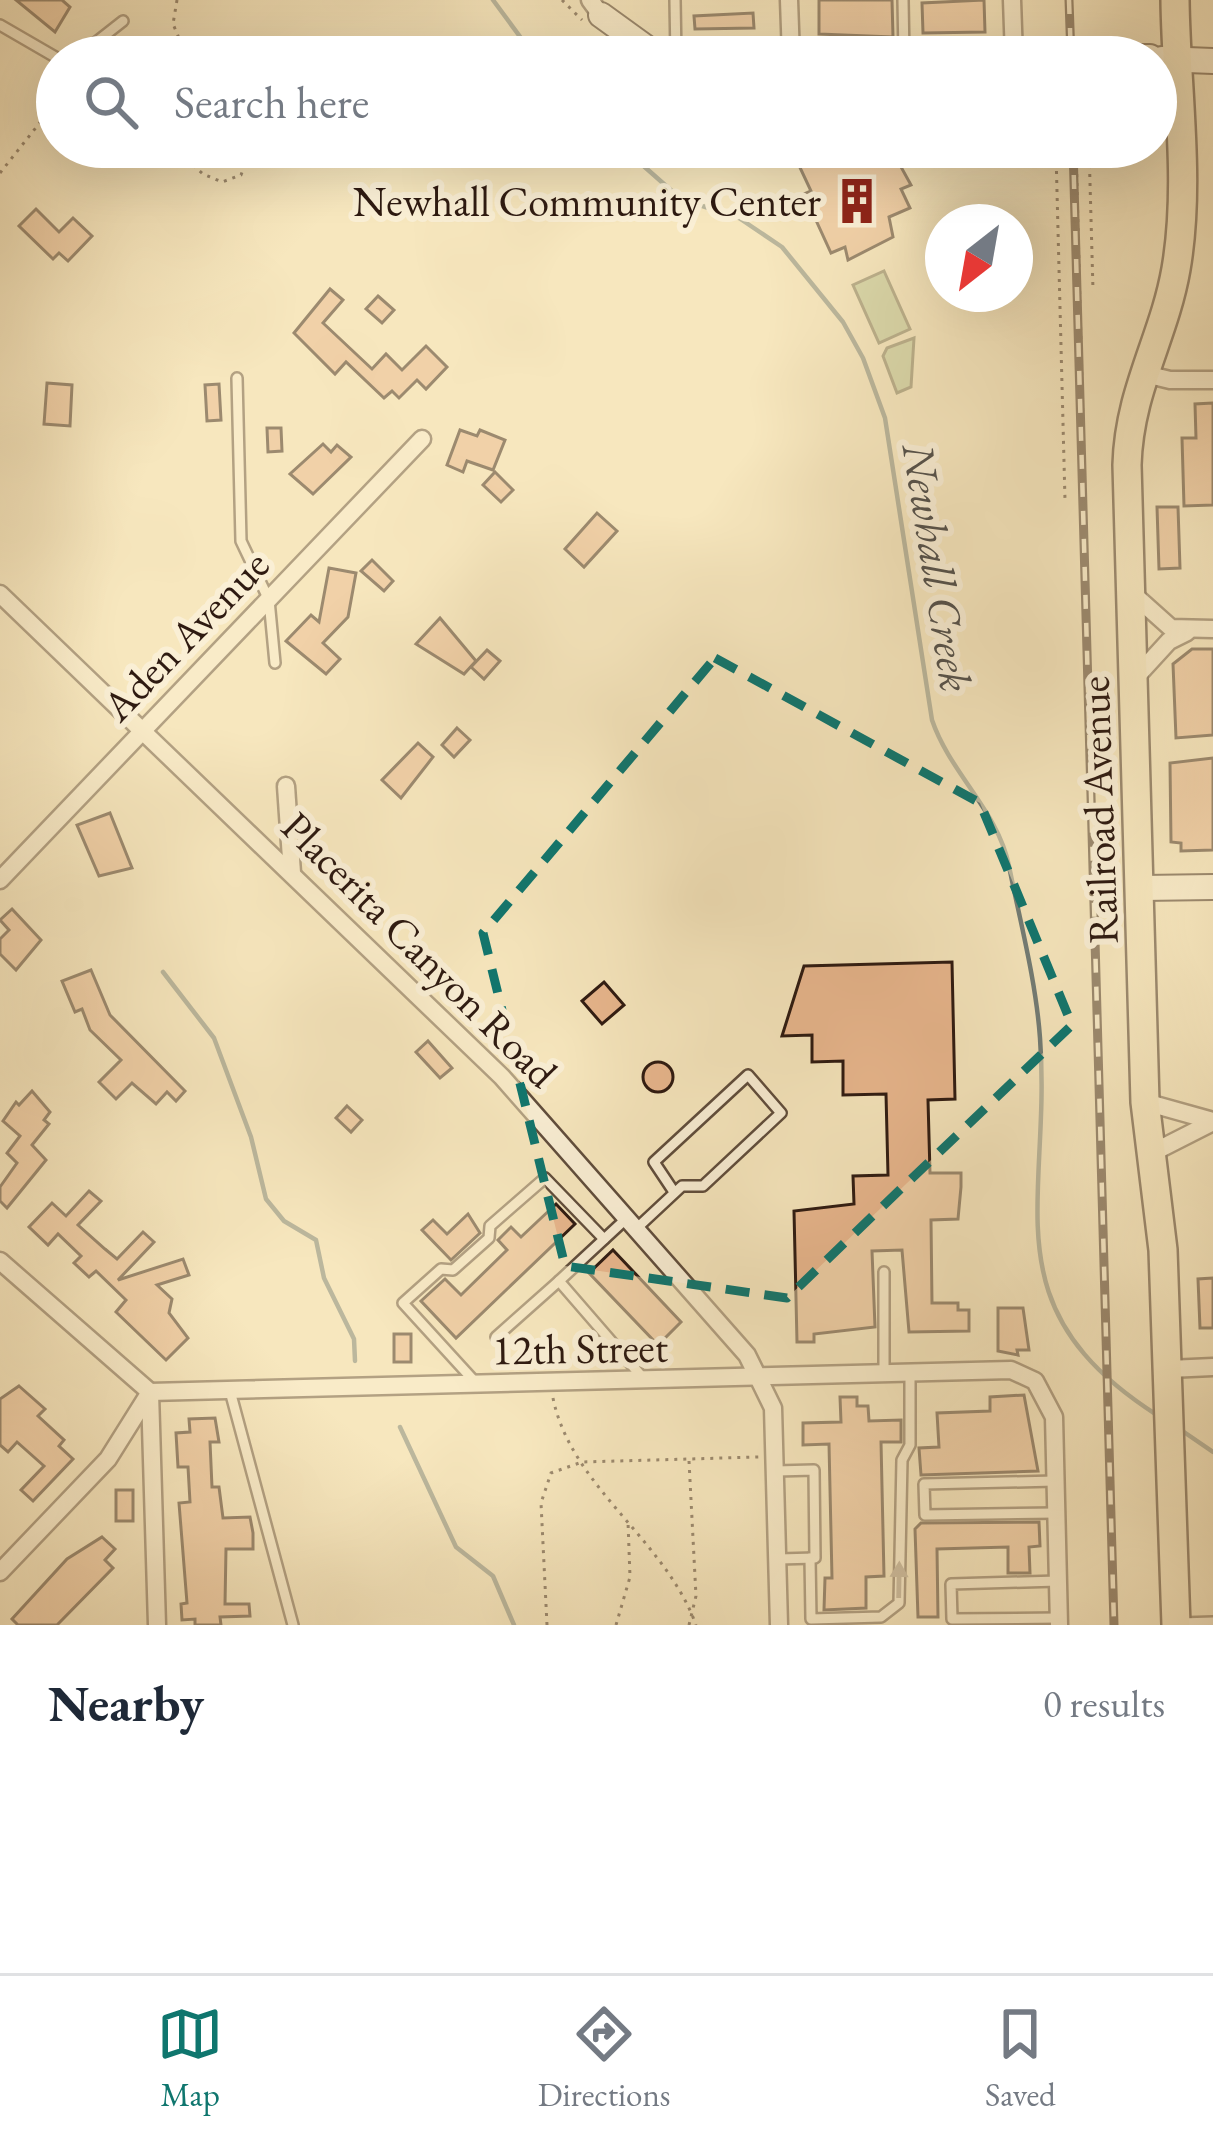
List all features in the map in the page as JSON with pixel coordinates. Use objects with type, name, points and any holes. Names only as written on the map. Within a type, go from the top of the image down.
[{"type":"main road","name":"Railroad Avenue","points":[[1166,36],[1175,0]]},
{"type":"main road","name":"Railroad Avenue","points":[[1176,1624],[1163,1250],[1145,1102],[1128,440],[1141,373],[1177,265],[1181,173],[1177,152]]},
{"type":"street","points":[[790,0],[791,36]]},
{"type":"street","points":[[1012,0],[1013,36]]},
{"type":"street","points":[[595,8],[632,36]]},
{"type":"street","points":[[1177,61],[1213,62]]},
{"type":"street","points":[[1141,373],[1170,380],[1213,380]]},
{"type":"street","name":"Aden Avenue","points":[[0,880],[422,439]]},
{"type":"street","name":"Placerita Canyon Road","points":[[0,594],[502,1077],[632,1222],[763,1380]]},
{"type":"street","points":[[1132,594],[1153,616],[1188,631]]},
{"type":"street","points":[[1136,677],[1169,640],[1188,631],[1213,629]]},
{"type":"street","points":[[286,786],[292,873]]},
{"type":"street","points":[[1143,887],[1213,887]]},
{"type":"street","points":[[1145,1102],[1213,1122]]},
{"type":"street","points":[[1150,1154],[1213,1122]]},
{"type":"street","points":[[0,1261],[150,1392],[157,1625]]},
{"type":"street","points":[[1170,1381],[1213,1367]]},
{"type":"street","name":"12th Street","points":[[150,1392],[763,1380],[1011,1370],[1035,1381],[1047,1396],[1054,1417],[1055,1481]]},
{"type":"street","points":[[763,1380],[772,1408],[776,1464],[779,1623]]},
{"type":"street","points":[[0,1572],[108,1460],[150,1392]]},
{"type":"street","points":[[1055,1481],[1059,1621]]},
{"type":"lane","points":[[675,0],[676,36]]},
{"type":"lane","points":[[903,0],[904,36]]},
{"type":"lane","points":[[100,36],[123,21]]},
{"type":"lane","points":[[0,25],[36,46]]},
{"type":"lane","points":[[237,378],[241,541],[269,600],[275,664]]},
{"type":"lane","points":[[496,1337],[604,1239],[632,1222],[674,1192],[682,1186],[703,1186],[781,1113],[748,1075],[653,1162],[674,1192]]},
{"type":"lane","points":[[478,1386],[403,1303],[441,1269],[453,1270],[489,1238],[490,1226],[544,1178],[604,1239]]},
{"type":"lane","points":[[884,1271],[884,1375]]},
{"type":"lane","points":[[559,1281],[646,1382]]},
{"type":"lane","points":[[779,1623],[881,1617],[899,1603],[902,1460],[910,1445],[910,1374]]},
{"type":"lane","points":[[230,1390],[293,1625]]},
{"type":"lane","points":[[776,1464],[814,1470],[815,1558],[779,1559]]},
{"type":"lane","points":[[1055,1481],[924,1484],[925,1515],[1056,1514]]},
{"type":"lane","points":[[810,1558],[811,1622]]},
{"type":"lane","points":[[1058,1581],[951,1584],[952,1619],[1059,1621]]},
{"type":"lane","points":[[1176,1624],[1213,1622]]},
{"type":"path","points":[[177,0],[173,24],[178,36]]},
{"type":"path","points":[[0,173],[36,128]]},
{"type":"path","points":[[196,168],[222,182],[241,175],[244,168]]},
{"type":"path","points":[[1056,168],[1066,500]]},
{"type":"path","points":[[1076,168],[1085,500]]},
{"type":"path","points":[[1089,168],[1093,290]]},
{"type":"path","points":[[552,1384],[565,1445],[664,1565],[696,1625]]},
{"type":"path","points":[[689,1460],[697,1596],[689,1625]]},
{"type":"path","points":[[547,1625],[541,1503],[551,1473],[582,1462],[776,1464]]},
{"type":"path","points":[[616,1625],[630,1577],[628,1520]]},
{"type":"highlighted area","points":[[715,658],[980,803],[1072,1025],[787,1298],[565,1266],[483,933]]},
{"type":"green space","points":[[884,271],[910,329],[879,343],[853,285]]},
{"type":"green space","points":[[914,338],[911,387],[897,393],[883,356],[887,348]]},
{"type":"building","points":[[16,0],[62,0],[70,7],[55,32]]},
{"type":"building","points":[[819,0],[892,0],[893,36],[819,34]]},
{"type":"building","points":[[984,0],[985,32],[923,33],[922,3]]},
{"type":"building","points":[[753,13],[754,28],[695,29],[694,16]]},
{"type":"building","name":"Newhall Community Center","points":[[800,168],[902,168],[911,185],[901,189],[910,208],[889,217],[893,237],[848,260],[845,247],[831,253],[804,194],[811,191]]},
{"type":"building","points":[[36,209],[59,232],[73,218],[92,236],[68,261],[59,253],[53,259],[19,226]]},
{"type":"building","points":[[330,289],[343,300],[323,323],[372,369],[386,354],[402,370],[426,346],[447,367],[426,389],[417,380],[399,398],[392,391],[384,398],[346,362],[335,374],[294,333]]},
{"type":"building","points":[[378,296],[394,310],[382,323],[366,309]]},
{"type":"building","points":[[47,383],[72,385],[70,426],[44,424]]},
{"type":"building","points":[[219,384],[221,420],[207,421],[205,385]]},
{"type":"building","points":[[1213,403],[1213,505],[1184,506],[1182,438],[1196,438],[1195,404]]},
{"type":"building","points":[[267,428],[281,428],[282,451],[268,452]]},
{"type":"building","points":[[460,430],[477,436],[480,430],[505,440],[493,470],[467,461],[463,472],[447,465]]},
{"type":"building","points":[[323,444],[331,452],[337,445],[351,457],[313,494],[290,474]]},
{"type":"building","points":[[495,472],[513,490],[501,502],[483,485]]},
{"type":"building","points":[[1157,507],[1178,507],[1180,568],[1159,569]]},
{"type":"building","points":[[597,513],[617,531],[584,567],[565,549]]},
{"type":"building","points":[[372,560],[393,581],[384,591],[361,571]]},
{"type":"building","points":[[329,568],[356,573],[348,617],[323,643],[340,659],[326,674],[286,641],[311,615],[319,622]]},
{"type":"building","points":[[440,618],[476,661],[464,674],[416,644]]},
{"type":"building","points":[[1192,649],[1213,649],[1213,735],[1176,738],[1173,664]]},
{"type":"building","points":[[487,650],[500,661],[484,679],[471,667]]},
{"type":"building","points":[[457,728],[470,740],[454,757],[442,745]]},
{"type":"building","points":[[418,743],[433,757],[401,798],[382,780]]},
{"type":"building","points":[[1213,758],[1213,850],[1181,851],[1181,843],[1171,842],[1170,763]]},
{"type":"building","points":[[110,813],[132,868],[99,876],[77,825]]},
{"type":"building","points":[[12,909],[41,940],[16,970],[0,954],[0,939],[9,930],[0,920]]},
{"type":"building","points":[[952,962],[955,1099],[928,1100],[930,1173],[961,1173],[961,1187],[958,1219],[931,1220],[932,1303],[958,1303],[958,1310],[969,1310],[969,1331],[909,1332],[902,1250],[872,1251],[875,1327],[814,1334],[814,1342],[797,1342],[794,1211],[854,1204],[853,1176],[888,1175],[886,1094],[843,1095],[843,1061],[812,1062],[812,1035],[782,1036],[804,966]]},
{"type":"building","points":[[91,970],[110,1015],[185,1091],[176,1101],[167,1092],[156,1104],[132,1083],[116,1099],[99,1082],[121,1060],[90,1030],[82,1009],[75,1012],[62,981]]},
{"type":"building","points":[[604,982],[624,1005],[602,1024],[582,1001]]},
{"type":"building","points":[[428,1041],[452,1068],[440,1078],[416,1052]]},
{"type":"building","points":[[658,1062],[673,1077],[658,1092],[643,1077]]},
{"type":"building","points":[[32,1091],[50,1112],[44,1120],[49,1124],[32,1145],[46,1160],[7,1208],[0,1201],[0,1187],[17,1163],[7,1153],[20,1136],[3,1121],[16,1102],[19,1105]]},
{"type":"building","points":[[347,1106],[362,1120],[351,1132],[336,1118]]},
{"type":"building","points":[[89,1191],[101,1201],[78,1225],[117,1259],[143,1232],[154,1242],[118,1280],[183,1259],[189,1275],[157,1285],[172,1299],[169,1313],[188,1338],[166,1360],[116,1312],[126,1300],[96,1271],[89,1277],[74,1263],[81,1256],[58,1234],[48,1245],[29,1227],[52,1203],[66,1216]]},
{"type":"building","points":[[556,1204],[575,1224],[456,1338],[421,1301],[445,1279],[461,1295],[507,1250],[498,1240],[511,1227],[521,1237]]},
{"type":"building","points":[[468,1214],[480,1233],[451,1260],[422,1230],[433,1220],[447,1234]]},
{"type":"building","points":[[613,1250],[681,1322],[658,1345],[589,1273]]},
{"type":"building","points":[[1213,1278],[1213,1328],[1200,1328],[1198,1279]]},
{"type":"building","points":[[998,1308],[1023,1308],[1029,1350],[1017,1350],[1018,1355],[998,1351]]},
{"type":"building","points":[[394,1334],[411,1334],[411,1362],[394,1362]]},
{"type":"building","points":[[19,1386],[45,1409],[38,1416],[64,1440],[59,1446],[73,1459],[33,1501],[21,1490],[44,1466],[17,1442],[8,1452],[0,1445],[0,1399]]},
{"type":"building","points":[[1024,1395],[1038,1471],[921,1475],[919,1448],[939,1447],[937,1413],[990,1411],[990,1397]]},
{"type":"building","points":[[840,1397],[857,1397],[857,1406],[868,1406],[869,1421],[901,1420],[901,1442],[881,1442],[884,1576],[866,1577],[866,1608],[824,1610],[825,1578],[832,1578],[829,1444],[803,1445],[803,1423],[841,1422]]},
{"type":"building","points":[[215,1418],[219,1442],[210,1442],[212,1487],[219,1487],[223,1518],[250,1517],[253,1533],[253,1549],[226,1549],[225,1604],[249,1604],[250,1616],[220,1617],[221,1625],[195,1625],[195,1619],[182,1620],[181,1604],[187,1603],[179,1503],[190,1502],[188,1467],[178,1467],[176,1433],[190,1432],[189,1419]]},
{"type":"building","points":[[116,1490],[133,1490],[133,1521],[116,1521]]},
{"type":"building","points":[[1039,1522],[1040,1546],[1029,1547],[1030,1573],[1008,1573],[1008,1547],[937,1549],[938,1617],[918,1617],[915,1529],[921,1523]]},
{"type":"building","points":[[102,1537],[115,1549],[105,1560],[113,1568],[57,1625],[18,1625],[12,1619],[67,1559]]},
{"type":"waterway","name":"Newhall Creek","points":[[493,0],[520,36]]},
{"type":"waterway","name":"Newhall Creek","points":[[646,168],[681,199],[739,218],[782,247],[843,322],[863,358],[885,418],[932,720],[1003,846],[1027,951],[1040,1038],[1037,1201],[1048,1291],[1069,1333],[1104,1374],[1157,1415]]},
{"type":"waterway","points":[[163,972],[214,1038],[251,1137],[266,1199],[284,1221],[316,1240],[324,1278],[354,1339],[355,1361]]},
{"type":"waterway","points":[[400,1427],[456,1547],[493,1576],[514,1625]]},
{"type":"waterway","name":"Newhall Creek","points":[[1181,1430],[1213,1452]]},
{"type":"railway","points":[[1069,0],[1070,36]]},
{"type":"railway","points":[[1074,168],[1114,1625]]},
{"type":"place","name":"Newhall Community Center","points":[[857,201]]}]
